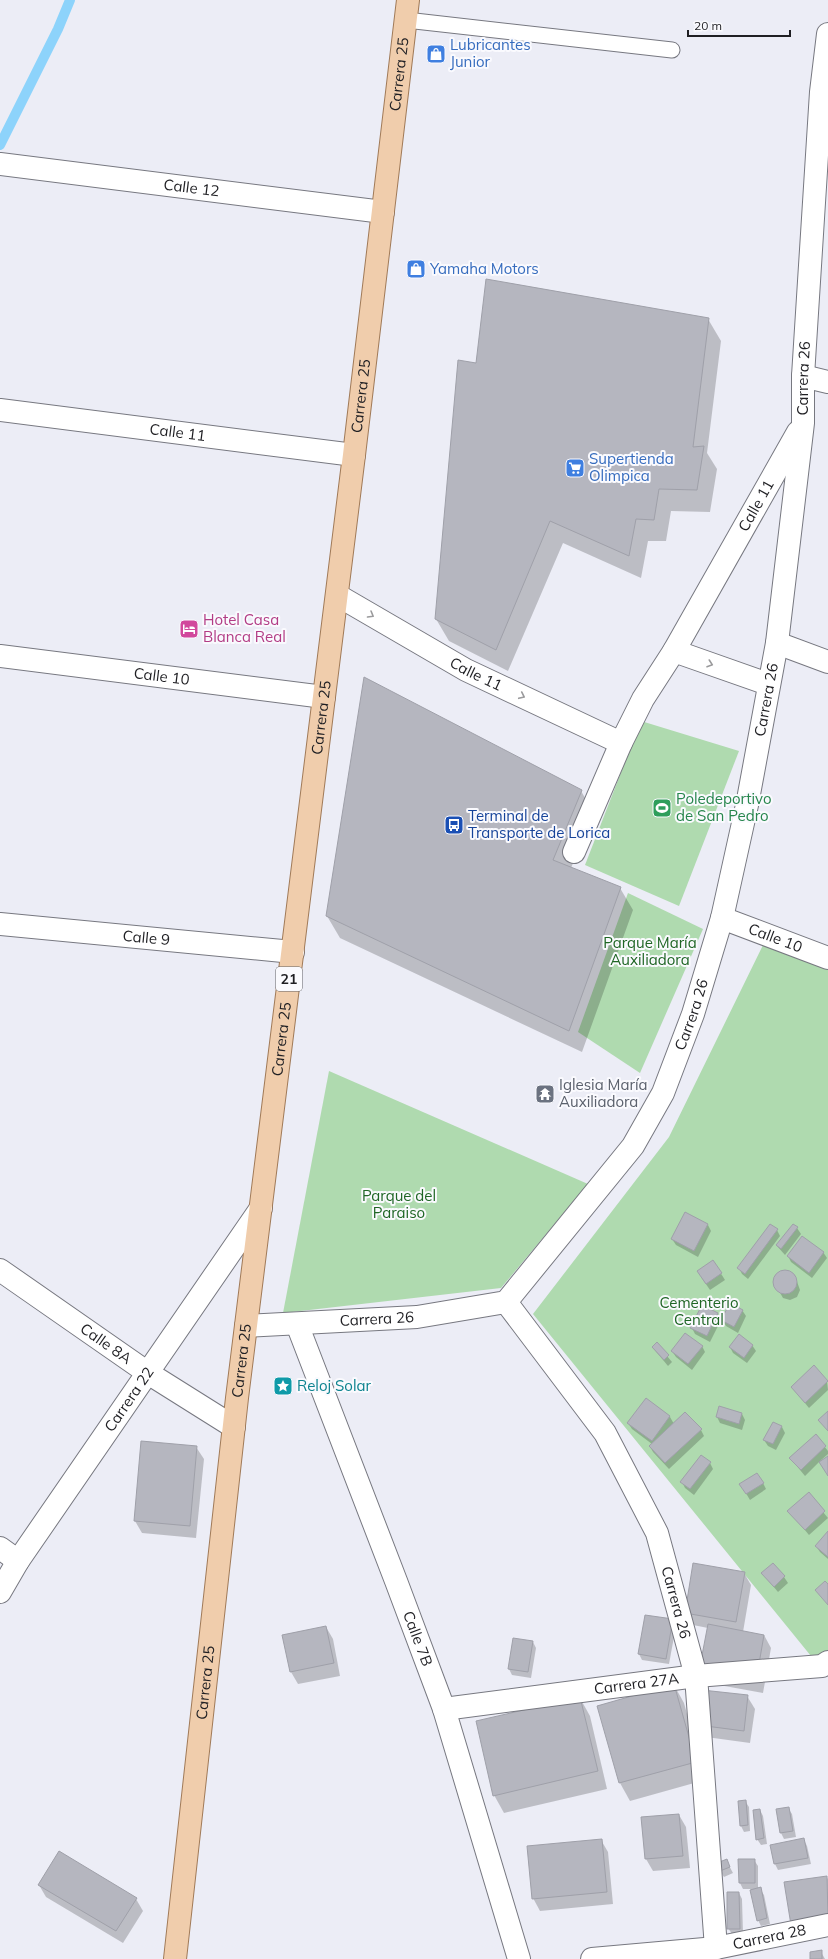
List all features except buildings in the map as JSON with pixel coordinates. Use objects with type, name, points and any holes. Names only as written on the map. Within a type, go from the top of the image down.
[{"type":"main road","name":"Carrera 25","points":[[175,1959],[246,1326],[337,595],[407,10]]},
{"type":"street","name":"Carrera 26","points":[[246,1326],[418,1317],[506,1302],[633,1146],[663,1094],[693,1014],[722,918],[747,805],[768,684],[777,643],[803,423],[804,376],[821,92],[828,34]]},
{"type":"street","name":"Calle 12","points":[[0,164],[383,212]]},
{"type":"street","points":[[804,376],[828,382]]},
{"type":"street","name":"Calle 11","points":[[0,410],[354,456]]},
{"type":"street","name":"Calle 11","points":[[574,852],[621,743],[644,699],[674,651],[803,423]]},
{"type":"street","name":"Calle 11","points":[[337,595],[466,670],[621,743]]},
{"type":"street","points":[[777,643],[828,662]]},
{"type":"street","points":[[674,651],[768,684]]},
{"type":"street","name":"Calle 10","points":[[0,656],[324,697]]},
{"type":"street","name":"Calle 10","points":[[722,918],[828,958]]},
{"type":"street","name":"Calle 9","points":[[0,924],[293,952]]},
{"type":"street","name":"Carrera 22","points":[[0,1592],[18,1561],[261,1208]]},
{"type":"street","name":"Calle 8A","points":[[0,1270],[148,1373],[234,1427]]},
{"type":"street","name":"Carrera 26","points":[[506,1302],[605,1433],[654,1526],[678,1605],[696,1676],[716,1948]]},
{"type":"street","name":"Calle 7B","points":[[297,1324],[444,1709],[519,1959]]},
{"type":"street","points":[[0,1548],[18,1561]]},
{"type":"street","name":"Carrera 27A","points":[[444,1709],[696,1676],[826,1667]]},
{"type":"street","name":"Carrera 28","points":[[592,1959],[716,1948],[828,1925]]},
{"type":"lane","points":[[407,10],[672,50]]},
{"type":"green space","name":"Poledeportivo de San Pedro","points":[[641,721],[739,751],[679,906],[585,865]]},
{"type":"green space","name":"Parque María Auxiliadora","points":[[628,893],[703,929],[640,1073],[578,1032]]},
{"type":"green space","name":"Cementerio Central","points":[[767,937],[828,962],[828,1651],[815,1661],[533,1314],[669,1137]]},
{"type":"green space","name":"Parque del Paraiso","points":[[329,1071],[588,1184],[501,1288],[283,1313]]},
{"type":"waterway","points":[[0,145],[58,29],[70,0]]},
{"type":"place","name":"Lubricantes Junior","points":[[436,54]]},
{"type":"place","name":"Yamaha Motors","points":[[416,269]]},
{"type":"place","name":"Supertienda Olimpica","points":[[575,468]]},
{"type":"place","name":"Hotel Casa Blanca Real","points":[[189,629]]},
{"type":"place","name":"Poledeportivo de San Pedro","points":[[662,808]]},
{"type":"place","name":"Terminal de Transporte de Lorica","points":[[454,825]]},
{"type":"place","name":"Iglesia María Auxiliadora","points":[[545,1094]]},
{"type":"place","name":"Reloj Solar","points":[[283,1386]]}]
